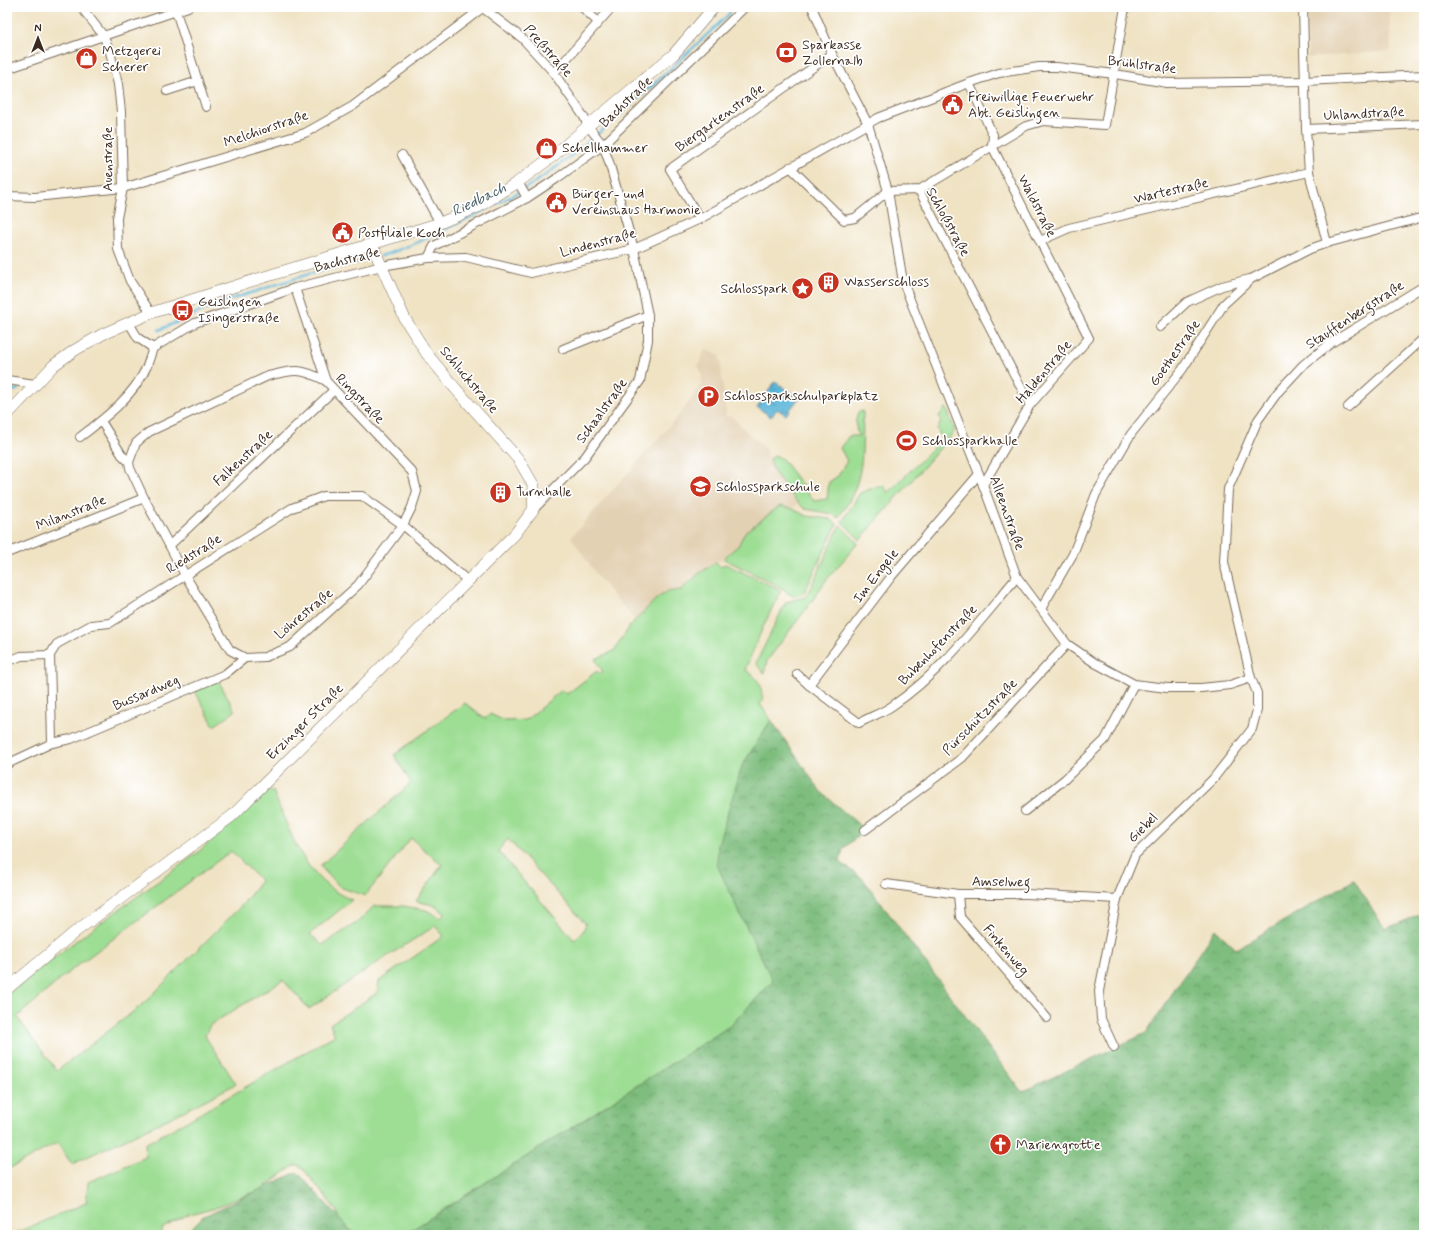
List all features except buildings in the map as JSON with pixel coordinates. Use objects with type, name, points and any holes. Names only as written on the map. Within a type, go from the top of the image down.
[{"type":"street","name":"Auenstraße","points":[[81,7],[103,35],[110,52],[118,84],[121,112],[123,188],[117,218],[118,249],[130,281],[151,313]]},
{"type":"street","points":[[7,69],[188,7]]},
{"type":"street","points":[[582,7],[598,22]]},
{"type":"street","points":[[554,73],[612,7]]},
{"type":"street","name":"Bachstraße","points":[[153,348],[195,323],[295,288],[381,264],[428,258],[434,246],[556,180],[674,54],[714,7]]},
{"type":"street","name":"Bachstraße","points":[[7,415],[54,365],[75,350],[103,334],[151,313],[245,283],[373,248],[478,207],[519,184],[553,156],[596,136],[745,7]]},
{"type":"street","points":[[790,167],[844,220],[855,218],[888,191],[868,124],[832,54],[812,7]]},
{"type":"street","points":[[919,190],[1026,126],[1042,121],[1106,125],[1125,7]]},
{"type":"street","points":[[1303,7],[1306,130],[1309,172],[1327,243]]},
{"type":"street","name":"Preßstraße","points":[[481,8],[522,38],[554,73],[596,136]]},
{"type":"street","name":"Melchiorstraße","points":[[7,196],[34,197],[123,188],[305,133],[353,106],[481,8]]},
{"type":"street","points":[[176,11],[206,108]]},
{"type":"street","name":"Biergartenstraße","points":[[700,218],[670,169],[832,54]]},
{"type":"street","name":"Brühlstraße","points":[[868,124],[878,118],[969,83],[1000,73],[1039,67],[1057,67],[1115,74],[1167,83],[1305,81],[1424,75]]},
{"type":"street","points":[[167,91],[198,81]]},
{"type":"street","name":"Waldstraße","points":[[969,83],[993,135],[992,146],[1089,338]]},
{"type":"street","name":"Lindenstraße","points":[[428,258],[466,257],[531,273],[634,249],[700,218],[868,124]]},
{"type":"street","name":"Uhlandstraße","points":[[1306,130],[1424,124]]},
{"type":"street","name":"Schaalstraße","points":[[533,510],[585,457],[640,381],[648,340],[648,315],[634,249],[609,162],[596,136]]},
{"type":"street","points":[[402,155],[440,223]]},
{"type":"street","name":"Wartestraße","points":[[1040,241],[1069,228],[1309,172]]},
{"type":"street","points":[[519,184],[526,196]]},
{"type":"street","name":"Schloßstraße","points":[[888,191],[919,190],[1030,405]]},
{"type":"street","name":"Alleenstraße","points":[[888,191],[903,282],[979,474],[1017,577],[1067,644],[1095,663],[1134,684],[1167,688],[1201,688],[1230,685],[1251,678]]},
{"type":"street","name":"Goethestraße","points":[[1041,609],[1073,554],[1096,494],[1131,434],[1182,370],[1224,304],[1251,279],[1310,249],[1424,217]]},
{"type":"street","name":"Schluckstraße","points":[[373,248],[405,319],[427,354],[519,460],[534,486],[533,510]]},
{"type":"street","points":[[1160,327],[1187,302],[1222,286],[1251,279]]},
{"type":"street","name":"Stauffenbergstraße","points":[[1251,678],[1224,562],[1228,489],[1258,420],[1278,392],[1303,364],[1331,343],[1424,286]]},
{"type":"street","points":[[295,288],[326,381]]},
{"type":"street","points":[[563,349],[648,315]]},
{"type":"street","points":[[80,437],[101,421],[123,400],[136,385],[147,367],[153,348],[138,338],[129,323]]},
{"type":"street","name":"Haldenstraße","points":[[983,485],[1030,405],[1089,338]]},
{"type":"street","points":[[1348,407],[1424,338]]},
{"type":"street","name":"Ringstraße","points":[[130,462],[136,443],[148,432],[268,376],[289,370],[308,372],[326,381],[412,472],[417,491],[412,507],[403,525]]},
{"type":"street","points":[[7,380],[35,384]]},
{"type":"street","name":"Falkenstraße","points":[[170,545],[334,390]]},
{"type":"street","points":[[101,421],[122,455],[130,462],[130,468],[144,498],[185,575],[230,650],[245,658]]},
{"type":"street","name":"Im Engele","points":[[809,685],[891,577],[979,474]]},
{"type":"street","name":"Riedstraße","points":[[50,655],[58,644],[91,624],[110,623],[292,508],[324,496],[362,496],[403,525],[468,581]]},
{"type":"street","name":"Milanstraße","points":[[7,553],[144,498]]},
{"type":"street","name":"Erzinger Straße","points":[[7,989],[75,932],[232,816],[515,534],[533,510]]},
{"type":"street","name":"Löhrestraße","points":[[245,658],[265,657],[290,647],[358,585],[403,525]]},
{"type":"street","name":"Bubenhofenstraße","points":[[809,685],[859,723],[891,707],[918,686],[967,636],[1017,577]]},
{"type":"street","name":"Pürschützstraße","points":[[865,830],[962,758],[1067,644]]},
{"type":"street","points":[[7,662],[20,656],[50,655],[52,743],[7,764]]},
{"type":"street","name":"Bussardweg","points":[[52,743],[70,739],[225,674],[245,658]]},
{"type":"street","points":[[797,674],[809,685]]},
{"type":"street","name":"Giebel","points":[[1114,1047],[1101,1019],[1099,991],[1117,900],[1135,855],[1213,779],[1252,729],[1257,710],[1256,693],[1251,678]]},
{"type":"street","points":[[1025,811],[1065,779],[1105,740],[1134,684]]},
{"type":"street","name":"Amselweg","points":[[886,884],[958,894],[1027,894],[1117,900]]},
{"type":"street","name":"Finkenweg","points":[[958,894],[960,917],[1047,1018]]},
{"type":"shaded area","points":[[1307,7],[1389,7],[1391,51],[1308,58]]},
{"type":"shaded area","name":"Schlossparkschule","points":[[705,349],[720,355],[726,417],[731,416],[764,448],[770,459],[774,472],[798,503],[793,509],[780,507],[762,519],[745,532],[738,546],[724,559],[716,562],[700,573],[681,590],[667,592],[656,599],[635,621],[598,577],[571,537],[681,413],[700,386],[702,380],[701,372],[698,366]]},
{"type":"green space","points":[[946,407],[955,431],[860,540],[842,522],[860,493],[878,486],[884,486],[888,493],[942,439],[937,429],[941,422],[939,416]]},
{"type":"green space","points":[[863,411],[862,456],[855,489],[847,504],[838,518],[833,514],[805,509],[798,503],[774,472],[770,459],[775,455],[782,459],[814,501],[827,499],[829,482],[838,476],[847,461],[840,448],[849,436],[859,436],[856,428],[856,419],[858,412]]},
{"type":"green space","points":[[780,506],[793,509],[807,516],[830,519],[837,524],[805,591],[797,596],[789,594],[784,589],[724,559],[738,546],[745,532]]},
{"type":"green space","points":[[840,525],[858,543],[824,583],[767,661],[764,674],[756,663],[786,602],[805,597],[809,592]]},
{"type":"green space","points":[[716,562],[721,567],[725,564],[781,590],[763,627],[745,670],[750,673],[760,684],[762,697],[764,700],[760,704],[771,720],[742,766],[737,908],[774,981],[730,1026],[404,1235],[355,1235],[339,1218],[336,1210],[301,1166],[295,1165],[260,1190],[213,1208],[189,1214],[163,1228],[160,1235],[11,1235],[86,1203],[88,1182],[146,1157],[145,1144],[335,1035],[330,1024],[377,993],[379,981],[444,936],[435,926],[309,1009],[283,980],[210,1025],[205,1036],[236,1084],[174,1116],[72,1164],[57,1143],[7,1170],[7,994],[77,940],[196,854],[266,790],[273,791],[286,824],[311,869],[322,881],[336,892],[352,900],[310,934],[322,945],[358,922],[374,906],[403,906],[426,910],[441,918],[445,913],[433,905],[416,901],[442,865],[411,838],[365,896],[340,887],[320,866],[411,783],[394,755],[465,703],[485,719],[490,714],[505,721],[526,720],[562,690],[567,694],[597,671],[599,674],[603,672],[595,659],[614,651],[630,626],[656,599],[667,592],[681,590],[700,573]],"holes":[[[508,839],[586,924],[582,933],[574,940],[498,851]],[[231,851],[261,881],[243,904],[143,1004],[57,1071],[17,1017],[70,971]]]},
{"type":"green space","points":[[218,680],[235,711],[214,726],[195,691]]},
{"type":"green space","points":[[771,720],[820,791],[865,830],[843,849],[840,862],[863,879],[1022,1092],[1146,1033],[1215,929],[1236,949],[1354,880],[1385,929],[1424,913],[1424,1235],[404,1235],[730,1026],[773,981],[717,865],[718,844],[742,766]]},
{"type":"green space","points":[[297,1172],[355,1235],[185,1235],[202,1217]]},
{"type":"water","points":[[775,382],[799,398],[786,415],[777,409],[771,417],[757,407]]},
{"type":"waterway","name":"Riedbach","points":[[381,256],[416,243],[462,222],[520,191],[547,174],[571,156],[639,98],[727,16],[734,7]]},
{"type":"waterway","name":"Riedbach","points":[[159,330],[220,303],[309,274],[374,258]]},
{"type":"waterway","name":"Riedbach","points":[[7,393],[18,389]]},
{"type":"place","name":"Sparkasse Zollernalb","points":[[787,53]]},
{"type":"place","name":"Metzgerei Scherer","points":[[86,59]]},
{"type":"place","name":"Freiwillige Feuerwehr Abt. Geislingen","points":[[952,105]]},
{"type":"place","name":"Schellhammer","points":[[546,148]]},
{"type":"place","name":"Bürger- und Vereinshaus Harmonie","points":[[556,202]]},
{"type":"place","name":"Postfiliale Koch","points":[[343,233]]},
{"type":"place","name":"Wasserschloss","points":[[829,282]]},
{"type":"place","name":"Schlosspark","points":[[803,289]]},
{"type":"place","name":"Geislingen Isingerstraße","points":[[182,310]]},
{"type":"place","name":"Schlossparkschulparkplatz","points":[[709,396]]},
{"type":"place","name":"Schlossparkhalle","points":[[907,441]]},
{"type":"place","name":"Schlossparkschule","points":[[700,487]]},
{"type":"place","name":"Turnhalle","points":[[501,492]]},
{"type":"place","name":"Mariengrotte","points":[[1000,1145]]}]
